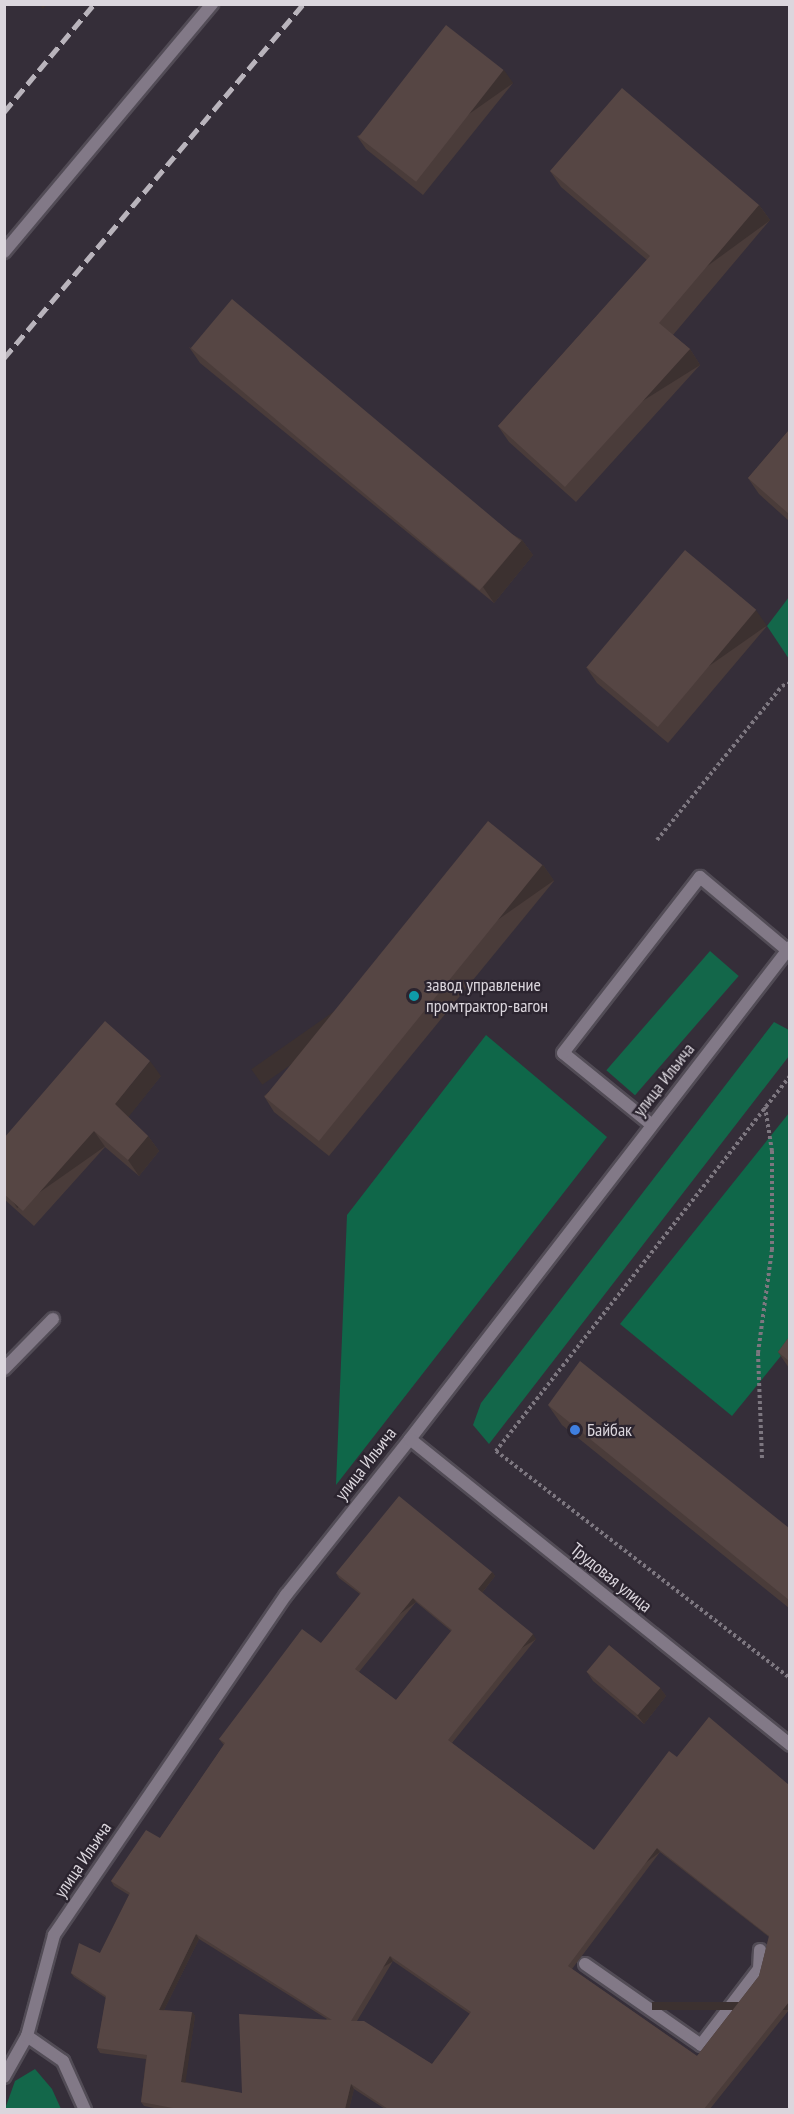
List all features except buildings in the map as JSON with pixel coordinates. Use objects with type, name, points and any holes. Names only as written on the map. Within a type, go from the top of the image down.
[{"type":"street","points":[[4,252],[213,4]]},
{"type":"street","points":[[652,1125],[563,1053],[700,877],[788,949]]},
{"type":"street","name":"улица Ильича","points":[[4,2077],[27,2036],[54,1935],[286,1595],[788,949]]},
{"type":"street","points":[[4,1369],[53,1319]]},
{"type":"street","name":"Трудовая улица","points":[[410,1438],[789,1745]]},
{"type":"street","points":[[585,1964],[701,2045],[759,1969],[760,1950]]},
{"type":"street","points":[[27,2036],[63,2061],[85,2109]]},
{"type":"path","points":[[657,840],[782,686],[789,683]]},
{"type":"path","points":[[789,1076],[496,1451],[789,1678]]},
{"type":"path","points":[[762,1458],[758,1353],[771,1250],[772,1151],[765,1107]]},
{"type":"green space","points":[[789,597],[789,659],[767,626]]},
{"type":"green space","points":[[710,951],[739,976],[635,1095],[606,1070]]},
{"type":"green space","points":[[774,1022],[789,1030],[789,1056],[489,1444],[473,1425],[481,1403]]},
{"type":"green space","points":[[486,1035],[607,1137],[336,1485],[347,1215]]},
{"type":"green space","points":[[789,1113],[789,1346],[732,1416],[620,1324]]},
{"type":"green space","points":[[35,2069],[52,2089],[61,2109],[5,2109],[15,2081]]},
{"type":"railway","points":[[4,112],[94,4]]},
{"type":"railway","points":[[4,358],[303,4]]},
{"type":"place","name":"завод управление промтрактор-вагон","points":[[414,996]]},
{"type":"place","name":"Байбак","points":[[575,1430]]}]
